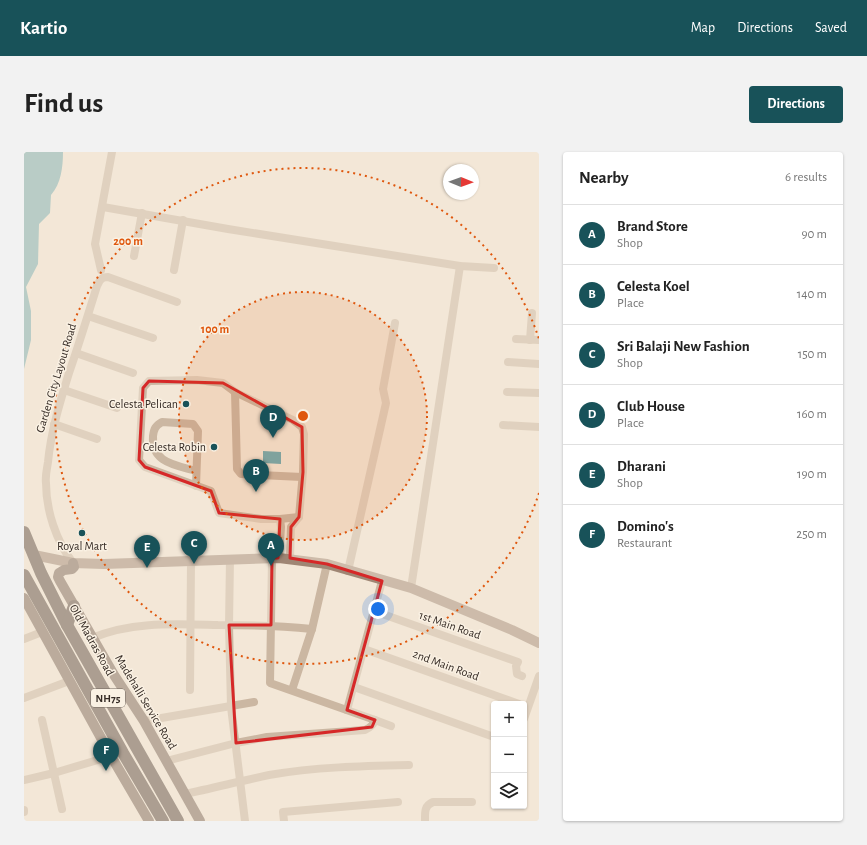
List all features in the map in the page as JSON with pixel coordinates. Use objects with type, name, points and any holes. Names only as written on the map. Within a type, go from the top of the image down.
[{"type":"highway","name":"Old Madras Road","points":[[24,532],[67,625],[178,821]]},
{"type":"highway","name":"NH75","points":[[24,575],[123,753],[163,821]]},
{"type":"highway","points":[[67,625],[74,606]]},
{"type":"main road","points":[[34,555],[73,562],[104,564],[290,558],[327,564],[382,581],[411,588],[512,630],[539,643]]},
{"type":"main road","name":"Madehalli Service Road","points":[[73,562],[74,567],[72,569],[59,572],[58,577],[114,675],[144,721],[200,821]]},
{"type":"main road","points":[[24,599],[111,756],[149,821]]},
{"type":"street","points":[[101,270],[95,244],[112,152]]},
{"type":"street","points":[[103,207],[460,266],[494,268]]},
{"type":"street","points":[[134,256],[142,213]]},
{"type":"street","points":[[174,270],[183,220]]},
{"type":"street","points":[[411,588],[460,266]]},
{"type":"street","name":"Garden City Layout Road","points":[[73,562],[58,537],[46,495],[45,481],[54,424],[97,286],[100,279],[103,277],[108,277],[177,302]]},
{"type":"street","points":[[530,340],[532,313]]},
{"type":"street","points":[[88,316],[153,338]]},
{"type":"street","points":[[348,571],[386,403],[384,389],[395,323]]},
{"type":"street","points":[[516,339],[539,340]]},
{"type":"street","points":[[76,353],[133,373]]},
{"type":"street","points":[[508,362],[539,364]]},
{"type":"street","points":[[290,558],[291,527],[298,517],[302,477],[304,434],[302,427],[293,420],[235,392],[223,383],[197,380],[149,381],[143,388],[138,460],[145,467],[211,491],[219,513],[261,519],[298,517]]},
{"type":"street","points":[[64,390],[117,408]]},
{"type":"street","points":[[235,392],[237,469],[241,474],[302,477]]},
{"type":"street","points":[[507,392],[539,393]]},
{"type":"street","points":[[196,470],[174,465],[162,460],[155,453],[153,443],[154,428],[162,422],[193,424],[198,431],[196,486]]},
{"type":"street","points":[[54,424],[97,439]]},
{"type":"street","points":[[502,425],[539,427]]},
{"type":"street","points":[[140,436],[154,436]]},
{"type":"street","points":[[280,519],[281,527],[275,558],[270,625],[270,683],[391,726]]},
{"type":"street","points":[[230,559],[229,625],[231,707],[241,781],[244,821]]},
{"type":"street","points":[[190,690],[191,561]]},
{"type":"street","points":[[292,690],[312,629],[327,564]]},
{"type":"street","points":[[347,710],[382,581]]},
{"type":"street","name":"1st Main Road","points":[[374,611],[518,662],[516,666],[517,674],[522,676]]},
{"type":"street","points":[[92,638],[116,629],[139,626],[190,624],[270,625],[312,629]]},
{"type":"street","points":[[24,639],[42,632]]},
{"type":"street","name":"2nd Main Road","points":[[364,649],[511,701]]},
{"type":"street","points":[[527,704],[539,676]]},
{"type":"street","points":[[24,698],[69,681]]},
{"type":"street","points":[[354,687],[491,736]]},
{"type":"street","points":[[144,721],[254,702]]},
{"type":"street","points":[[42,720],[62,809]]},
{"type":"street","points":[[166,761],[236,743],[267,737],[365,730],[372,727],[375,720]]},
{"type":"street","points":[[24,780],[54,773],[111,756]]},
{"type":"street","points":[[185,794],[241,781],[295,771],[345,767],[409,765]]},
{"type":"street","points":[[284,821],[283,812],[398,802]]},
{"type":"street","points":[[424,821],[424,810],[428,804],[433,802],[472,802]]},
{"type":"highlighted area","points":[[149,381],[223,383],[302,427],[303,472],[299,517],[291,527],[290,558],[327,564],[382,581],[347,710],[375,720],[372,727],[236,743],[229,625],[271,625],[272,558],[278,558],[280,519],[219,513],[211,491],[145,467],[139,460],[143,388]]},
{"type":"water","points":[[24,152],[63,152],[63,164],[59,181],[51,195],[50,213],[39,224],[38,264],[26,287],[31,311],[31,340],[24,369]]},
{"type":"water","points":[[263,451],[281,452],[281,464],[263,463]]},
{"type":"place","name":"Celesta Pelican","points":[[186,404]]},
{"type":"place","name":"Club House","points":[[273,438]]},
{"type":"place","name":"Celesta Robin","points":[[214,447]]},
{"type":"place","name":"Celesta Koel","points":[[256,492]]},
{"type":"place","name":"Royal Mart","points":[[82,533]]},
{"type":"place","name":"Sri Balaji New Fashion","points":[[194,564]]},
{"type":"place","name":"Brand Store","points":[[271,566]]},
{"type":"place","name":"Dharani","points":[[147,568]]},
{"type":"place","name":"Domino's","points":[[106,771]]}]
